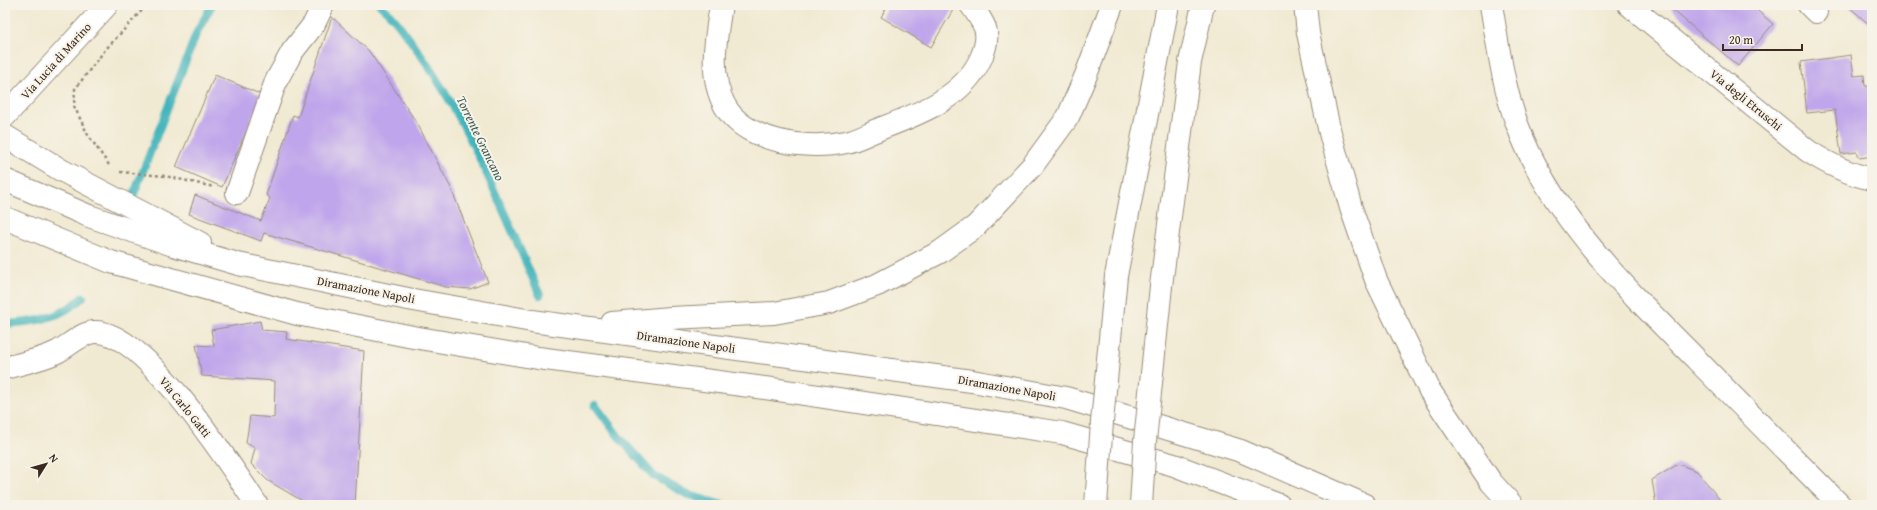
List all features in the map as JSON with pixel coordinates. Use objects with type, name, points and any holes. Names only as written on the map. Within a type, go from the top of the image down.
[{"type":"main road","name":"Via Lucia di Marino","points":[[5,116],[107,5]]},
{"type":"main road","points":[[237,193],[276,81],[292,52],[314,24],[324,5]]},
{"type":"main road","points":[[721,5],[716,38],[715,78],[726,106],[742,125],[770,139],[809,145],[846,142],[919,114],[957,90],[976,69],[984,51],[986,38],[985,29],[971,5]]},
{"type":"main road","points":[[573,326],[671,318],[774,313],[829,303],[877,285],[940,252],[976,226],[1034,165],[1068,117],[1086,75],[1112,5]]},
{"type":"main road","points":[[1096,505],[1102,422],[1116,276],[1168,5]]},
{"type":"main road","points":[[1140,505],[1161,286],[1190,62],[1203,5]]},
{"type":"main road","points":[[1305,5],[1308,33],[1330,133],[1351,208],[1376,280],[1430,391],[1491,482],[1512,505]]},
{"type":"main road","points":[[1491,5],[1505,88],[1518,126],[1539,170],[1562,210],[1600,257],[1641,303],[1840,505]]},
{"type":"main road","name":"Via degli Etruschi","points":[[1629,5],[1808,151],[1831,166],[1872,179]]},
{"type":"main road","points":[[5,136],[61,170],[238,264]]},
{"type":"main road","name":"Diramazione Napoli","points":[[5,180],[89,216],[173,245],[238,264],[408,299],[573,326],[972,381],[1066,398],[1241,451],[1365,505]]},
{"type":"main road","points":[[5,218],[110,262],[297,314],[413,337],[538,358],[779,390],[1062,433],[1174,466],[1278,504]]},
{"type":"main road","name":"Via Carlo Gatti","points":[[5,368],[57,352],[92,332],[102,332],[111,335],[143,358],[176,392],[257,505]]},
{"type":"path","points":[[147,5],[105,50],[75,89],[74,106],[88,135],[108,164],[121,172],[166,176],[237,193]]},
{"type":"building","points":[[888,5],[956,5],[931,47],[881,17]]},
{"type":"building","points":[[1667,5],[1751,5],[1773,24],[1738,66]]},
{"type":"building","points":[[1847,5],[1872,5],[1872,27]]},
{"type":"building","points":[[332,17],[369,51],[418,125],[451,188],[488,282],[470,289],[446,287],[264,233],[261,241],[189,214],[195,195],[261,221],[270,198],[266,195],[293,115],[298,117]]},
{"type":"building","points":[[1851,55],[1854,76],[1864,75],[1865,86],[1872,86],[1872,156],[1860,158],[1857,152],[1841,154],[1835,110],[1807,113],[1801,62]]},
{"type":"building","points":[[215,75],[262,95],[222,187],[176,167]]},
{"type":"building","points":[[260,321],[262,330],[287,332],[286,339],[364,351],[355,505],[309,505],[267,480],[251,464],[255,448],[246,443],[250,416],[274,418],[275,381],[202,376],[196,345],[214,346],[211,330]]},
{"type":"building","points":[[1678,464],[1697,471],[1724,505],[1656,505],[1652,480]]},
{"type":"waterway","name":"Torrente Grancano","points":[[134,194],[197,32],[212,5]]},
{"type":"waterway","name":"Torrente Grancano","points":[[380,5],[394,18],[406,34],[433,73],[451,103],[468,134],[498,198],[540,295]]},
{"type":"waterway","name":"Torrente Grancano","points":[[5,324],[27,322],[56,315],[83,297]]},
{"type":"waterway","name":"Torrente Grancano","points":[[595,405],[619,437],[654,476],[686,494],[723,505]]}]
